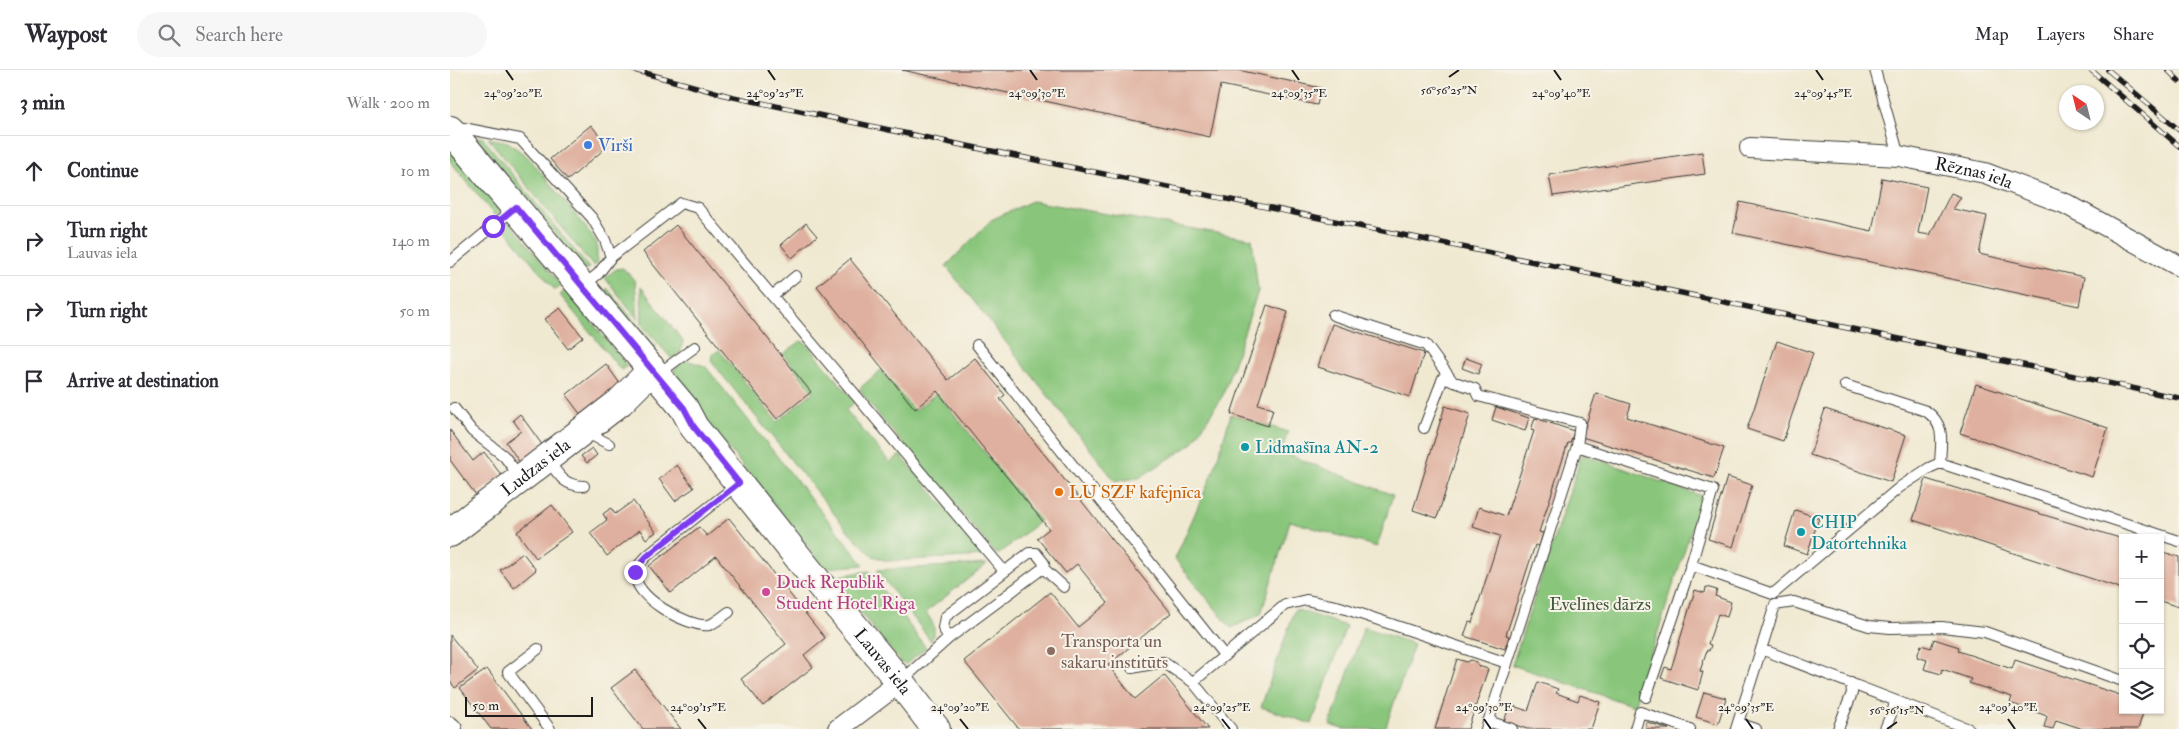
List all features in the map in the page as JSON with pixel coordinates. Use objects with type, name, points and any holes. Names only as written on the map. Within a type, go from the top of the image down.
[{"type":"street","name":"Lauvas iela","points":[[450,128],[684,408],[694,427],[936,729]]},
{"type":"street","name":"Rēznas iela","points":[[1750,148],[1899,156],[1985,173],[2066,204],[2179,266]]},
{"type":"street","name":"Ludzas iela","points":[[450,533],[546,457],[620,402],[643,379],[650,367]]},
{"type":"street","points":[[620,402],[636,399],[653,400],[673,408],[694,427]]},
{"type":"street","points":[[838,729],[900,682]]},
{"type":"lane","points":[[1875,70],[1899,156]]},
{"type":"lane","points":[[450,128],[520,138],[592,218],[605,240],[611,257]]},
{"type":"lane","points":[[581,287],[598,274],[611,257],[680,203],[698,208],[1004,571]]},
{"type":"lane","points":[[450,262],[516,207]]},
{"type":"lane","points":[[772,296],[796,276]]},
{"type":"lane","points":[[1333,315],[1426,345],[1453,382]]},
{"type":"lane","points":[[977,345],[1224,655]]},
{"type":"lane","points":[[650,367],[662,371],[695,347]]},
{"type":"lane","points":[[1424,428],[1443,378],[1475,389],[1478,396],[1580,423],[1578,446],[1487,725],[1512,729]]},
{"type":"lane","points":[[1845,385],[1926,411],[1935,418],[1941,430],[1940,463]]},
{"type":"lane","points":[[454,408],[472,430],[504,456],[520,478]]},
{"type":"lane","points":[[582,430],[609,444]]},
{"type":"lane","points":[[1578,446],[1713,490],[1646,697]]},
{"type":"lane","points":[[546,457],[562,478],[572,486],[584,486]]},
{"type":"lane","points":[[1773,594],[1900,487],[1940,463],[2179,541]]},
{"type":"lane","points":[[729,612],[710,625],[691,624],[658,606],[647,596],[636,582],[635,572],[647,556],[739,483]]},
{"type":"lane","points":[[900,682],[949,638],[1043,568],[1044,563],[1036,553],[1029,553],[945,617],[943,628],[949,638]]},
{"type":"lane","points":[[1690,565],[1773,594]]},
{"type":"lane","points":[[1043,568],[1064,587]]},
{"type":"lane","points":[[1756,729],[1737,726],[1775,605],[1773,594]]},
{"type":"lane","points":[[1193,682],[1285,605],[1306,600],[1340,607],[1507,663]]},
{"type":"lane","points":[[1775,605],[1794,602],[1869,626],[1890,628],[1942,627],[1985,632],[2119,681]]},
{"type":"lane","points":[[538,649],[508,672],[550,729]]},
{"type":"lane","points":[[1761,649],[1969,729]]},
{"type":"lane","points":[[1132,668],[1163,662],[1193,682],[1230,729]]},
{"type":"lane","points":[[1838,729],[1852,693],[1851,683]]},
{"type":"lane","points":[[1885,729],[1894,707],[1894,700]]},
{"type":"lane","points":[[1635,729],[1640,712],[1690,729]]},
{"type":"green space","points":[[482,137],[589,268],[584,269],[476,138]]},
{"type":"green space","points":[[488,138],[508,142],[529,158],[591,234],[597,244],[597,263],[593,266]]},
{"type":"green space","points":[[450,149],[501,211],[495,216],[450,161]]},
{"type":"green space","points":[[1032,201],[1252,239],[1258,291],[1223,395],[1192,444],[1139,478],[1115,481],[946,266],[991,220]]},
{"type":"green space","points":[[509,221],[561,285],[555,290],[502,226]]},
{"type":"green space","points":[[623,268],[635,281],[638,319],[605,278],[616,269]]},
{"type":"green space","points":[[641,287],[683,341],[681,352],[672,359],[642,325]]},
{"type":"green space","points":[[607,288],[655,346],[656,352],[654,353],[605,296]]},
{"type":"green space","points":[[566,290],[627,366],[621,370],[560,295]]},
{"type":"green space","points":[[801,341],[807,344],[855,402],[846,410],[890,463],[900,455],[987,556],[887,561],[873,556],[848,531],[711,361],[712,355],[719,350],[777,422],[813,392],[783,354]]},
{"type":"green space","points":[[686,360],[705,366],[864,565],[825,568],[680,388],[673,377],[674,369]]},
{"type":"green space","points":[[881,370],[914,411],[937,393],[1040,521],[999,554],[995,553],[867,401],[860,388]]},
{"type":"green space","points":[[1231,414],[1288,432],[1281,452],[1393,495],[1377,547],[1290,521],[1261,614],[1231,628],[1175,559],[1214,470]]},
{"type":"green space","name":"Evelīnes dārzs","points":[[1582,454],[1702,496],[1634,706],[1512,665]]},
{"type":"green space","points":[[987,564],[926,612],[934,629],[931,641],[877,570]]},
{"type":"green space","points":[[869,571],[926,648],[906,664],[901,663],[832,577]]},
{"type":"green space","points":[[1295,609],[1346,626],[1312,724],[1261,707]]},
{"type":"green space","points":[[1364,627],[1414,644],[1385,729],[1343,729],[1330,725]]},
{"type":"building","points":[[902,70],[1238,70],[1321,88],[1317,105],[1221,85],[1210,137]]},
{"type":"building","points":[[591,125],[608,146],[568,180],[550,159]]},
{"type":"building","points":[[1702,152],[1705,174],[1553,196],[1549,175]]},
{"type":"building","points":[[1882,178],[1927,187],[1918,233],[1930,235],[1951,193],[1961,197],[1953,209],[1987,216],[1979,254],[2084,277],[2079,306],[1733,233],[1740,202],[1872,231]]},
{"type":"building","points":[[806,223],[817,236],[792,258],[781,245]]},
{"type":"building","points":[[676,225],[811,392],[777,419],[643,252]]},
{"type":"building","points":[[850,259],[948,380],[975,358],[1005,395],[1000,399],[1171,613],[1108,665],[1135,699],[1164,675],[1208,729],[1019,729],[964,661],[1050,592],[1078,627],[1108,603],[1077,564],[1066,573],[1037,538],[1049,529],[937,391],[915,409],[817,286]]},
{"type":"building","points":[[1267,305],[1288,312],[1258,404],[1273,409],[1268,426],[1231,414]]},
{"type":"building","points":[[560,308],[583,337],[568,349],[545,319]]},
{"type":"building","points":[[1332,324],[1424,353],[1410,397],[1318,367]]},
{"type":"building","points":[[1777,341],[1813,353],[1783,441],[1747,429]]},
{"type":"building","points":[[1466,358],[1482,364],[1478,374],[1462,368]]},
{"type":"building","points":[[606,364],[621,385],[581,415],[566,395]]},
{"type":"building","points":[[1976,384],[2108,428],[2092,477],[1960,433]]},
{"type":"building","points":[[1596,393],[1631,404],[1627,417],[1724,448],[1714,478],[1582,437]]},
{"type":"building","points":[[1445,406],[1470,414],[1437,518],[1413,510]]},
{"type":"building","points":[[1496,407],[1529,418],[1525,431],[1492,420]]},
{"type":"building","points":[[1825,409],[1906,435],[1891,482],[1810,455]]},
{"type":"building","points":[[520,414],[543,446],[520,463],[506,442],[521,431],[513,420]]},
{"type":"building","points":[[1535,418],[1574,431],[1570,443],[1568,443],[1539,532],[1543,533],[1539,546],[1535,545],[1506,635],[1509,636],[1505,649],[1464,636],[1469,622],[1472,623],[1500,536],[1473,527],[1479,507],[1506,516],[1534,431],[1531,430]]},
{"type":"building","points":[[450,430],[473,461],[484,452],[502,476],[476,495],[450,460]]},
{"type":"building","points":[[592,448],[597,455],[587,463],[581,456]]},
{"type":"building","points":[[677,465],[694,488],[675,501],[659,479]]},
{"type":"building","points":[[1727,477],[1752,485],[1733,547],[1708,539]]},
{"type":"building","points":[[1926,479],[2119,538],[2119,588],[1913,520]]},
{"type":"building","points":[[633,501],[656,532],[646,539],[640,530],[607,556],[590,533],[607,520],[603,514],[611,508],[615,514]]},
{"type":"building","points":[[552,505],[572,532],[536,558],[517,532]]},
{"type":"building","name":"CHIP Datortehnika","points":[[1795,510],[1819,518],[1807,554],[1784,546]]},
{"type":"building","points":[[729,518],[825,638],[804,655],[813,667],[763,706],[741,679],[786,644],[716,556],[671,593],[649,566],[699,527],[707,536]]},
{"type":"building","points":[[2164,552],[2179,557],[2179,607],[2164,602]]},
{"type":"building","points":[[523,553],[536,570],[514,588],[500,570]]},
{"type":"building","points":[[1706,587],[1717,590],[1715,596],[1731,602],[1727,617],[1718,614],[1708,644],[1711,645],[1709,651],[1707,650],[1700,671],[1703,672],[1698,690],[1661,678],[1665,667],[1671,669],[1695,590],[1705,593]]},
{"type":"building","points":[[450,635],[478,670],[455,688],[450,681]]},
{"type":"building","points":[[1934,639],[1959,647],[1958,651],[2012,669],[2015,660],[2119,695],[2119,714],[2143,714],[2138,729],[2083,729],[2056,720],[2053,729],[2044,727],[2047,716],[2010,703],[2012,697],[1969,683],[1971,679],[1942,669],[1941,674],[1924,669],[1927,660],[1917,657],[1921,645],[1931,648]]},
{"type":"building","points":[[1457,659],[1467,662],[1471,660],[1477,662],[1478,666],[1488,669],[1468,729],[1435,729]]},
{"type":"building","points":[[487,669],[532,729],[491,729],[460,688]]},
{"type":"building","points":[[635,670],[681,729],[643,729],[611,688]]},
{"type":"building","points":[[1538,682],[1558,689],[1556,693],[1578,701],[1580,695],[1600,702],[1591,729],[1527,729],[1504,721],[1510,705],[1528,711]]},
{"type":"building","points":[[1704,692],[1726,698],[1718,724],[1696,717]]},
{"type":"building","points":[[1647,722],[1669,729],[1645,729]]},
{"type":"railway","points":[[634,70],[729,96],[1530,261],[2179,398]]},
{"type":"railway","points":[[2091,70],[2179,146]]},
{"type":"railway","points":[[2108,70],[2179,130]]},
{"type":"railway","points":[[2168,70],[2179,81]]},
{"type":"place","name":"Virši","points":[[588,145]]},
{"type":"place","name":"Lidmašīna AN-2","points":[[1245,447]]},
{"type":"place","name":"LU SZF kafejnīca","points":[[1059,492]]},
{"type":"place","name":"CHIP Datortehnika","points":[[1801,532]]},
{"type":"place","name":"Duck Republik Student Hotel Riga","points":[[766,592]]},
{"type":"place","name":"Transporta un sakaru institūts","points":[[1051,651]]},
{"type":"route","points":[[493,226],[516,207],[684,408],[694,427],[739,483],[647,556],[635,572]]}]
